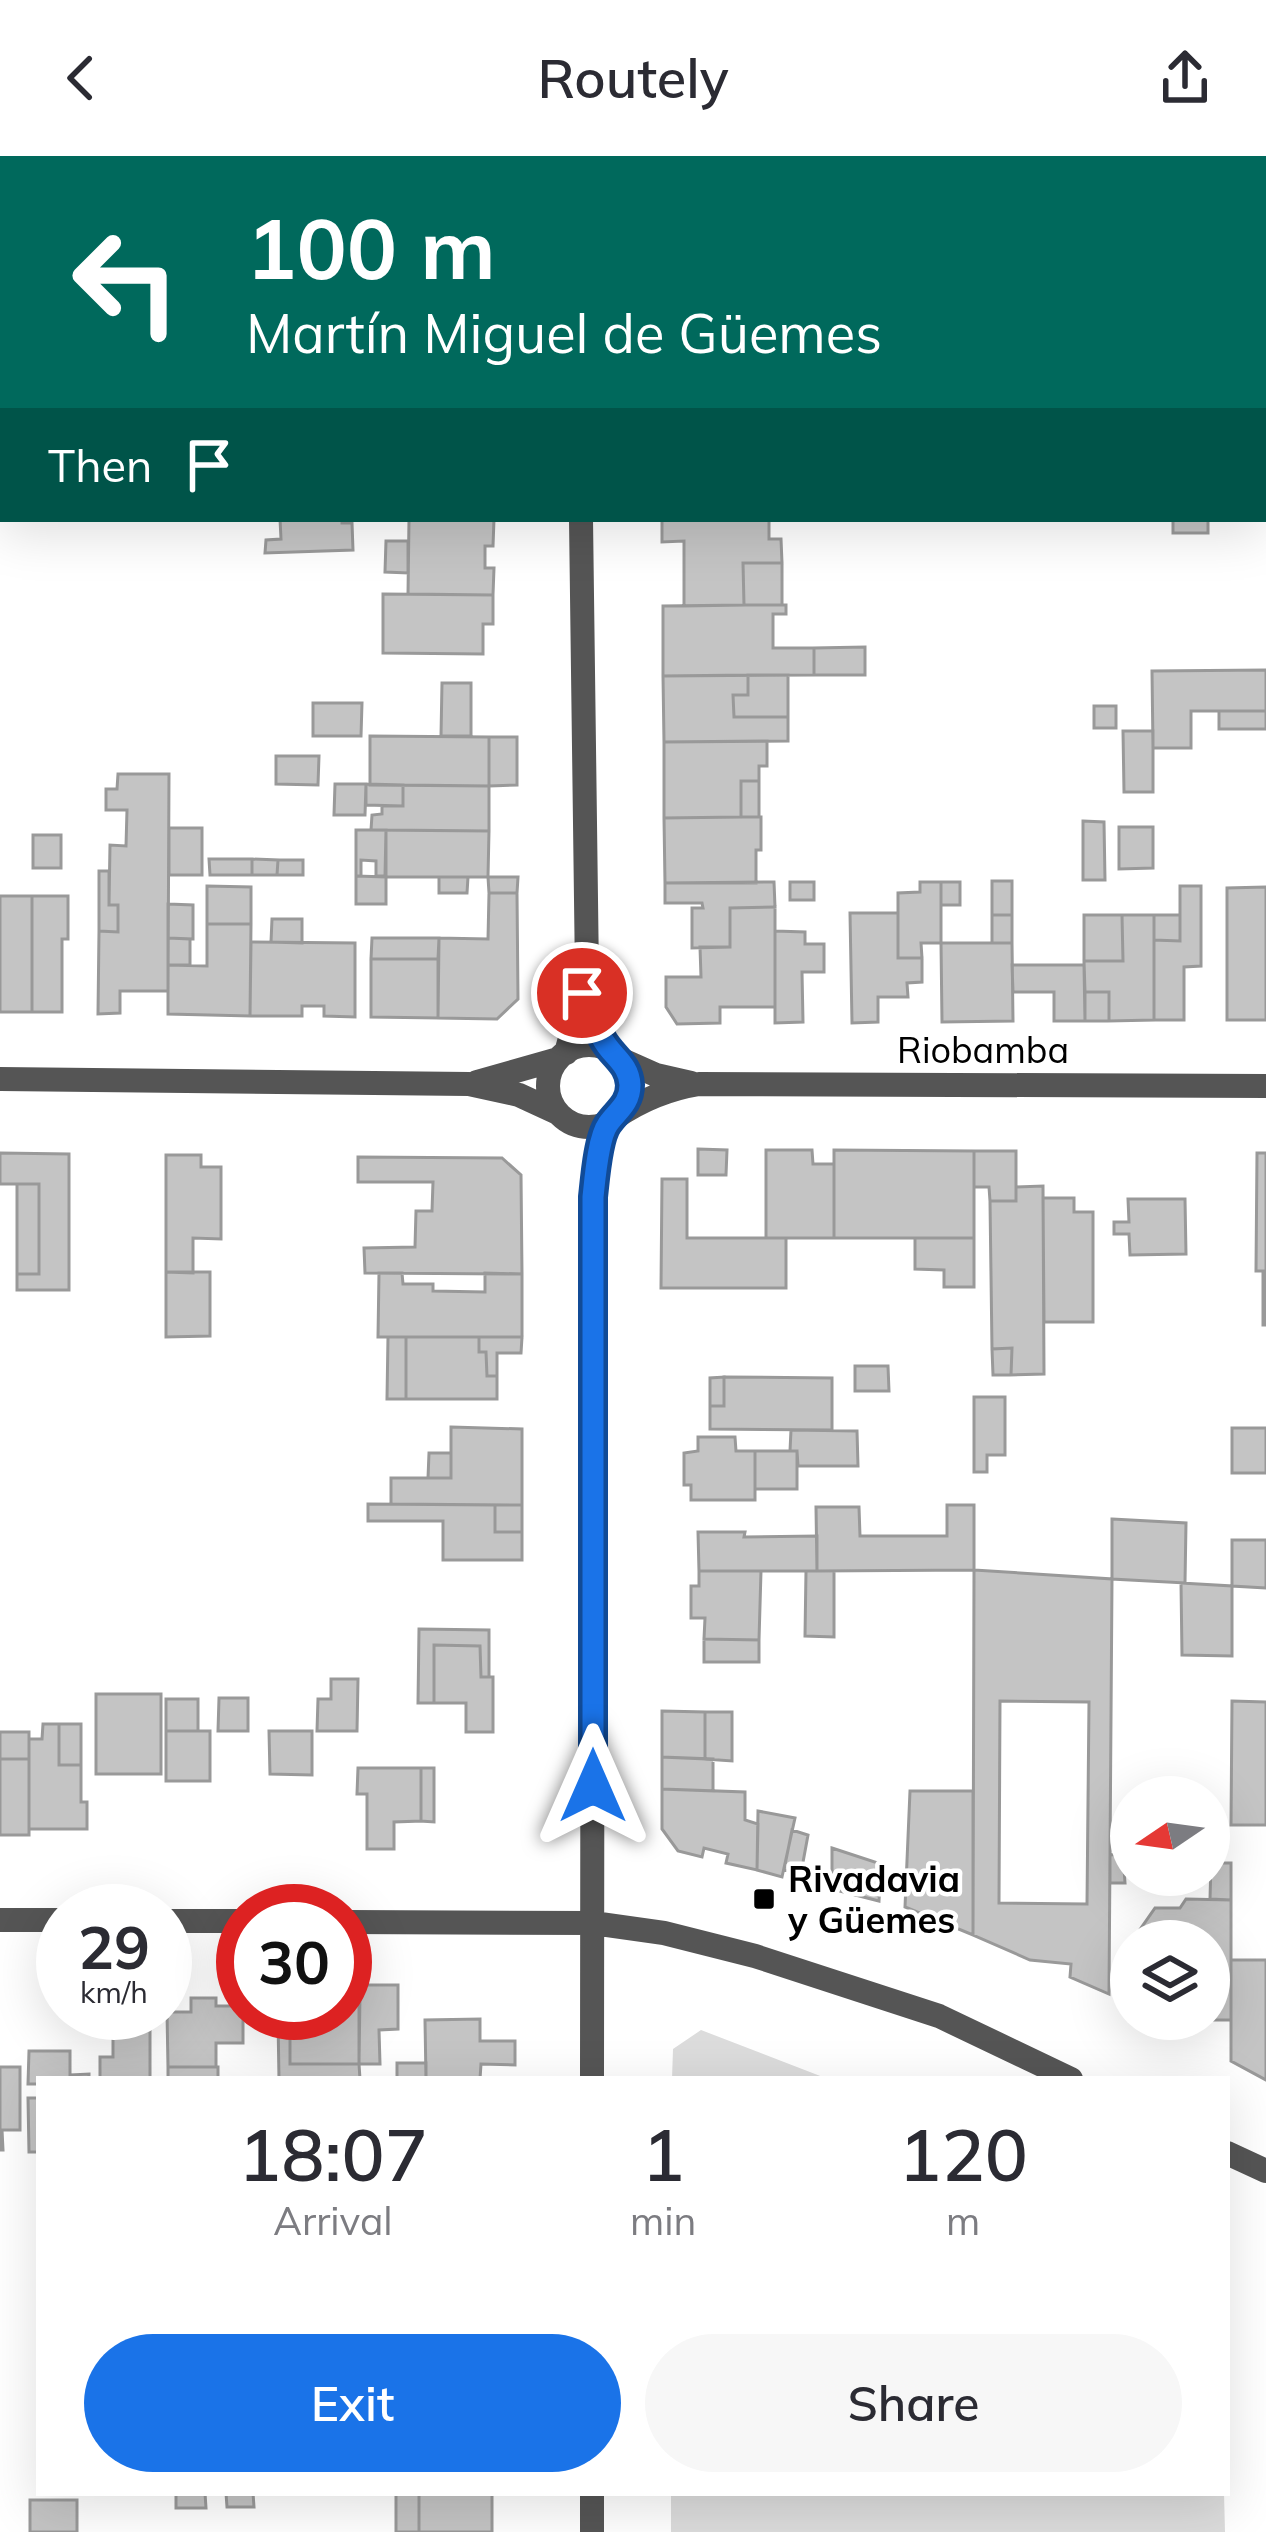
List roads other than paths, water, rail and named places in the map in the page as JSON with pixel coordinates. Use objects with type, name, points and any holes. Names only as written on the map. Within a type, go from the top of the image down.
[{"type":"street","points":[[581,522],[587,975],[597,1022],[627,1070],[629,1096],[612,1120],[595,1172],[593,1197],[592,2076]]},
{"type":"street","points":[[587,975],[549,1082],[550,1095],[586,1162],[593,1197]]},
{"type":"street","points":[[469,1084],[562,1056],[583,1045],[614,1054]]},
{"type":"street","name":"Riobamba","points":[[614,1054],[656,1075],[699,1084]]},
{"type":"street","points":[[0,1079],[469,1084],[519,1094],[590,1127],[612,1120]]},
{"type":"street","name":"Riobamba","points":[[612,1120],[664,1091],[699,1084],[1266,1086]]},
{"type":"street","points":[[0,1920],[36,1920]]},
{"type":"street","points":[[372,1922],[593,1923],[664,1933],[755,1956],[939,2016],[1065,2076]]},
{"type":"street","points":[[1230,2154],[1266,2171]]},
{"type":"street","points":[[592,2496],[592,2532]]},
{"type":"place","name":"Rivadavia y Güemes","points":[[764,1899]]}]
